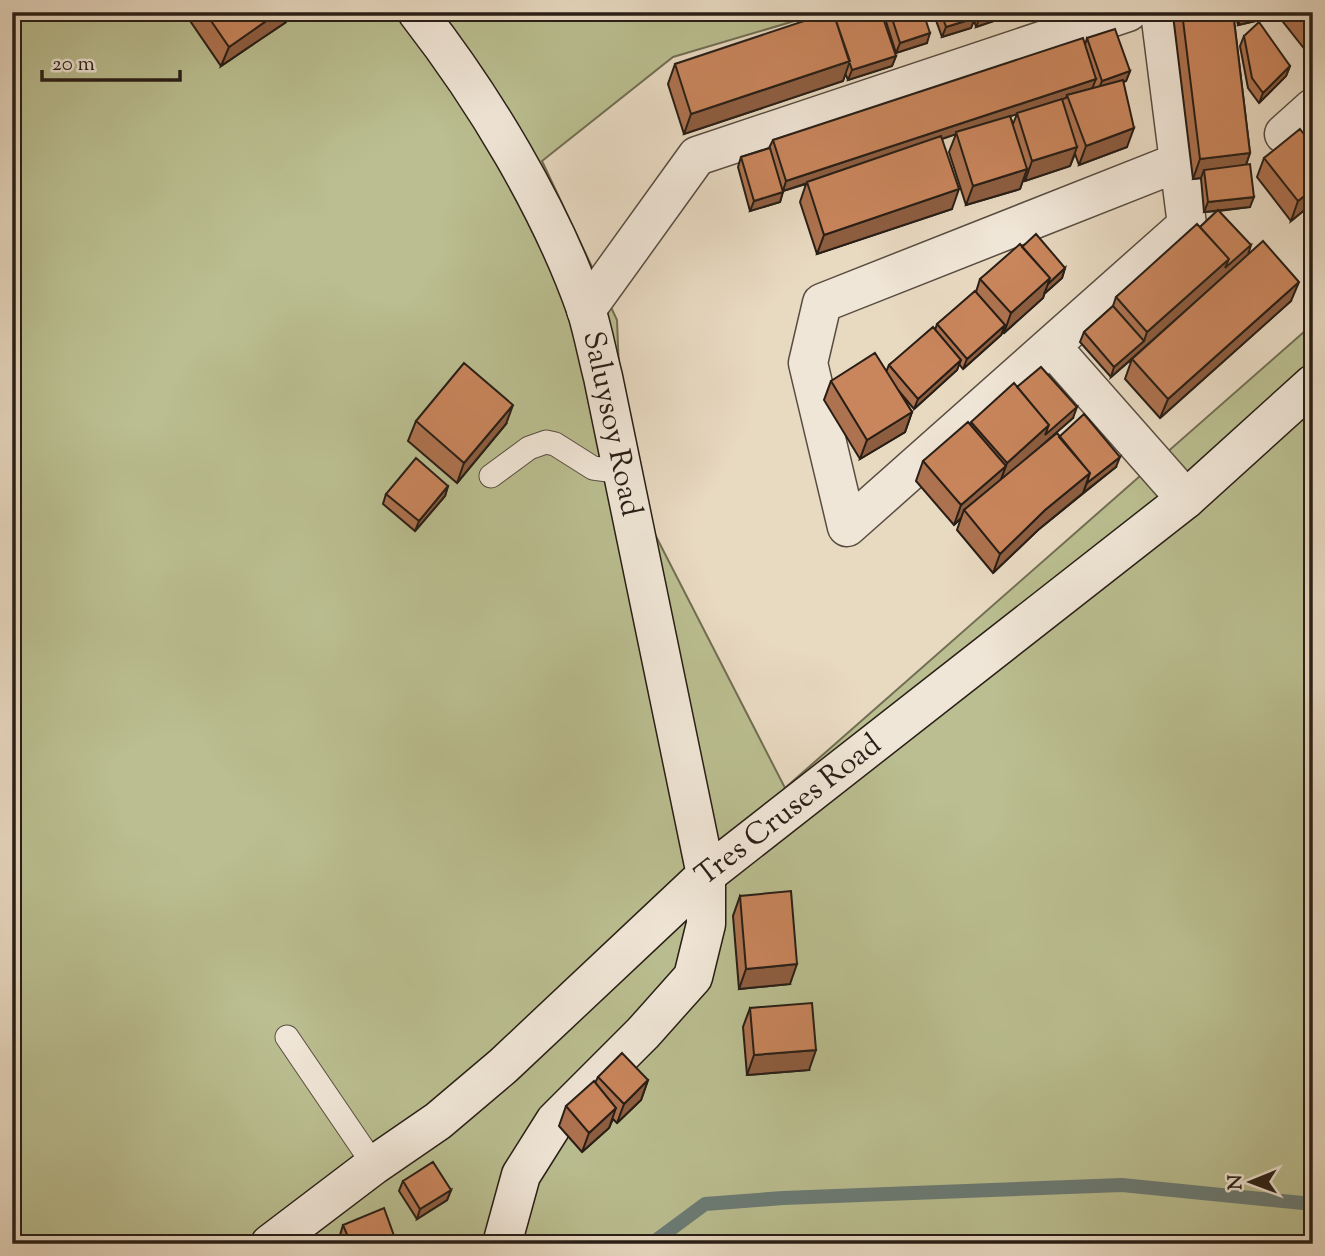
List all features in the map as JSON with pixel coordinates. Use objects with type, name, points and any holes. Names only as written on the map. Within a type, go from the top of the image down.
[{"type":"main road","name":"Saluysoy Road","points":[[417,12],[501,135],[548,220],[586,310],[603,377],[706,875],[706,924],[693,977],[643,1033],[555,1121],[521,1175],[502,1244]]},
{"type":"main road","points":[[586,310],[697,156],[1128,12]]},
{"type":"main road","points":[[1160,12],[1187,225],[847,527],[808,363],[822,303],[1179,162]]},
{"type":"main road","points":[[1284,134],[1313,108]]},
{"type":"main road","points":[[1051,346],[1186,499]]},
{"type":"main road","name":"Tres Cruses Road","points":[[271,1244],[374,1165],[438,1121],[503,1066],[706,875],[1186,499],[1313,384]]},
{"type":"lane","points":[[491,476],[529,448],[546,442],[555,444],[593,468],[623,472]]},
{"type":"lane","points":[[287,1037],[374,1165]]},
{"type":"green space","points":[[12,12],[825,12],[673,57],[542,161],[617,320],[623,472],[785,788],[1313,324],[1313,1244],[12,1244]]},
{"type":"building","points":[[205,12],[279,12],[229,47]]},
{"type":"building","points":[[831,12],[850,61],[691,114],[675,64]]},
{"type":"building","points":[[865,12],[881,12],[896,56],[852,70],[836,21]]},
{"type":"building","points":[[890,12],[923,12],[930,33],[900,43]]},
{"type":"building","points":[[941,12],[973,12],[975,18],[946,27]]},
{"type":"building","points":[[978,12],[994,12],[980,17]]},
{"type":"building","points":[[1182,12],[1233,12],[1250,153],[1200,159]]},
{"type":"building","points":[[1298,12],[1313,12],[1313,31]]},
{"type":"building","points":[[1259,22],[1290,66],[1263,93],[1252,78],[1244,36]]},
{"type":"building","points":[[1115,29],[1130,71],[1102,81],[1087,38]]},
{"type":"building","points":[[1083,38],[1096,79],[786,181],[773,140]]},
{"type":"building","points":[[1123,80],[1134,128],[1086,146],[1067,95]]},
{"type":"building","points":[[1062,99],[1077,147],[1032,161],[1017,113]]},
{"type":"building","points":[[1010,116],[1027,169],[973,186],[956,132]]},
{"type":"building","points":[[1300,129],[1313,146],[1313,189],[1298,201],[1264,158]]},
{"type":"building","points":[[941,136],[959,189],[824,235],[807,182]]},
{"type":"building","points":[[770,148],[783,192],[754,201],[741,157]]},
{"type":"building","points":[[1250,164],[1254,197],[1208,202],[1204,170]]},
{"type":"building","points":[[1218,210],[1251,245],[1225,268],[1229,259],[1200,227]]},
{"type":"building","points":[[1197,224],[1229,259],[1147,332],[1116,297]]},
{"type":"building","points":[[1036,234],[1065,268],[1048,284],[1050,278],[1022,247]]},
{"type":"building","points":[[1263,241],[1299,282],[1168,399],[1132,359]]},
{"type":"building","points":[[1020,244],[1050,278],[1011,313],[980,279]]},
{"type":"building","points":[[975,291],[1005,325],[967,359],[937,324]]},
{"type":"building","points":[[1113,306],[1144,341],[1114,367],[1084,332]]},
{"type":"building","points":[[933,327],[961,360],[918,399],[889,365]]},
{"type":"building","points":[[875,353],[912,412],[867,440],[831,381]]},
{"type":"building","points":[[464,363],[513,405],[464,463],[416,421]]},
{"type":"building","points":[[1041,367],[1077,407],[1045,435],[1049,425],[1017,387]]},
{"type":"building","points":[[1014,383],[1049,425],[1007,463],[971,422]]},
{"type":"building","points":[[1084,414],[1120,457],[1087,483],[1090,473],[1059,437]]},
{"type":"building","points":[[968,422],[1006,466],[961,505],[923,461]]},
{"type":"building","points":[[1057,433],[1090,473],[1045,510],[1000,554],[964,510]]},
{"type":"building","points":[[416,458],[448,486],[419,521],[386,494]]},
{"type":"building","points":[[791,891],[797,964],[746,969],[740,896]]},
{"type":"building","points":[[812,1003],[816,1050],[754,1055],[750,1008]]},
{"type":"building","points":[[622,1053],[648,1080],[624,1104],[598,1077]]},
{"type":"building","points":[[594,1081],[616,1108],[589,1133],[566,1106]]},
{"type":"building","points":[[433,1162],[451,1190],[420,1209],[403,1181]]},
{"type":"building","points":[[384,1208],[397,1244],[351,1244],[343,1225]]},
{"type":"waterway","points":[[651,1244],[705,1204],[783,1198],[1122,1185],[1313,1204]]}]
